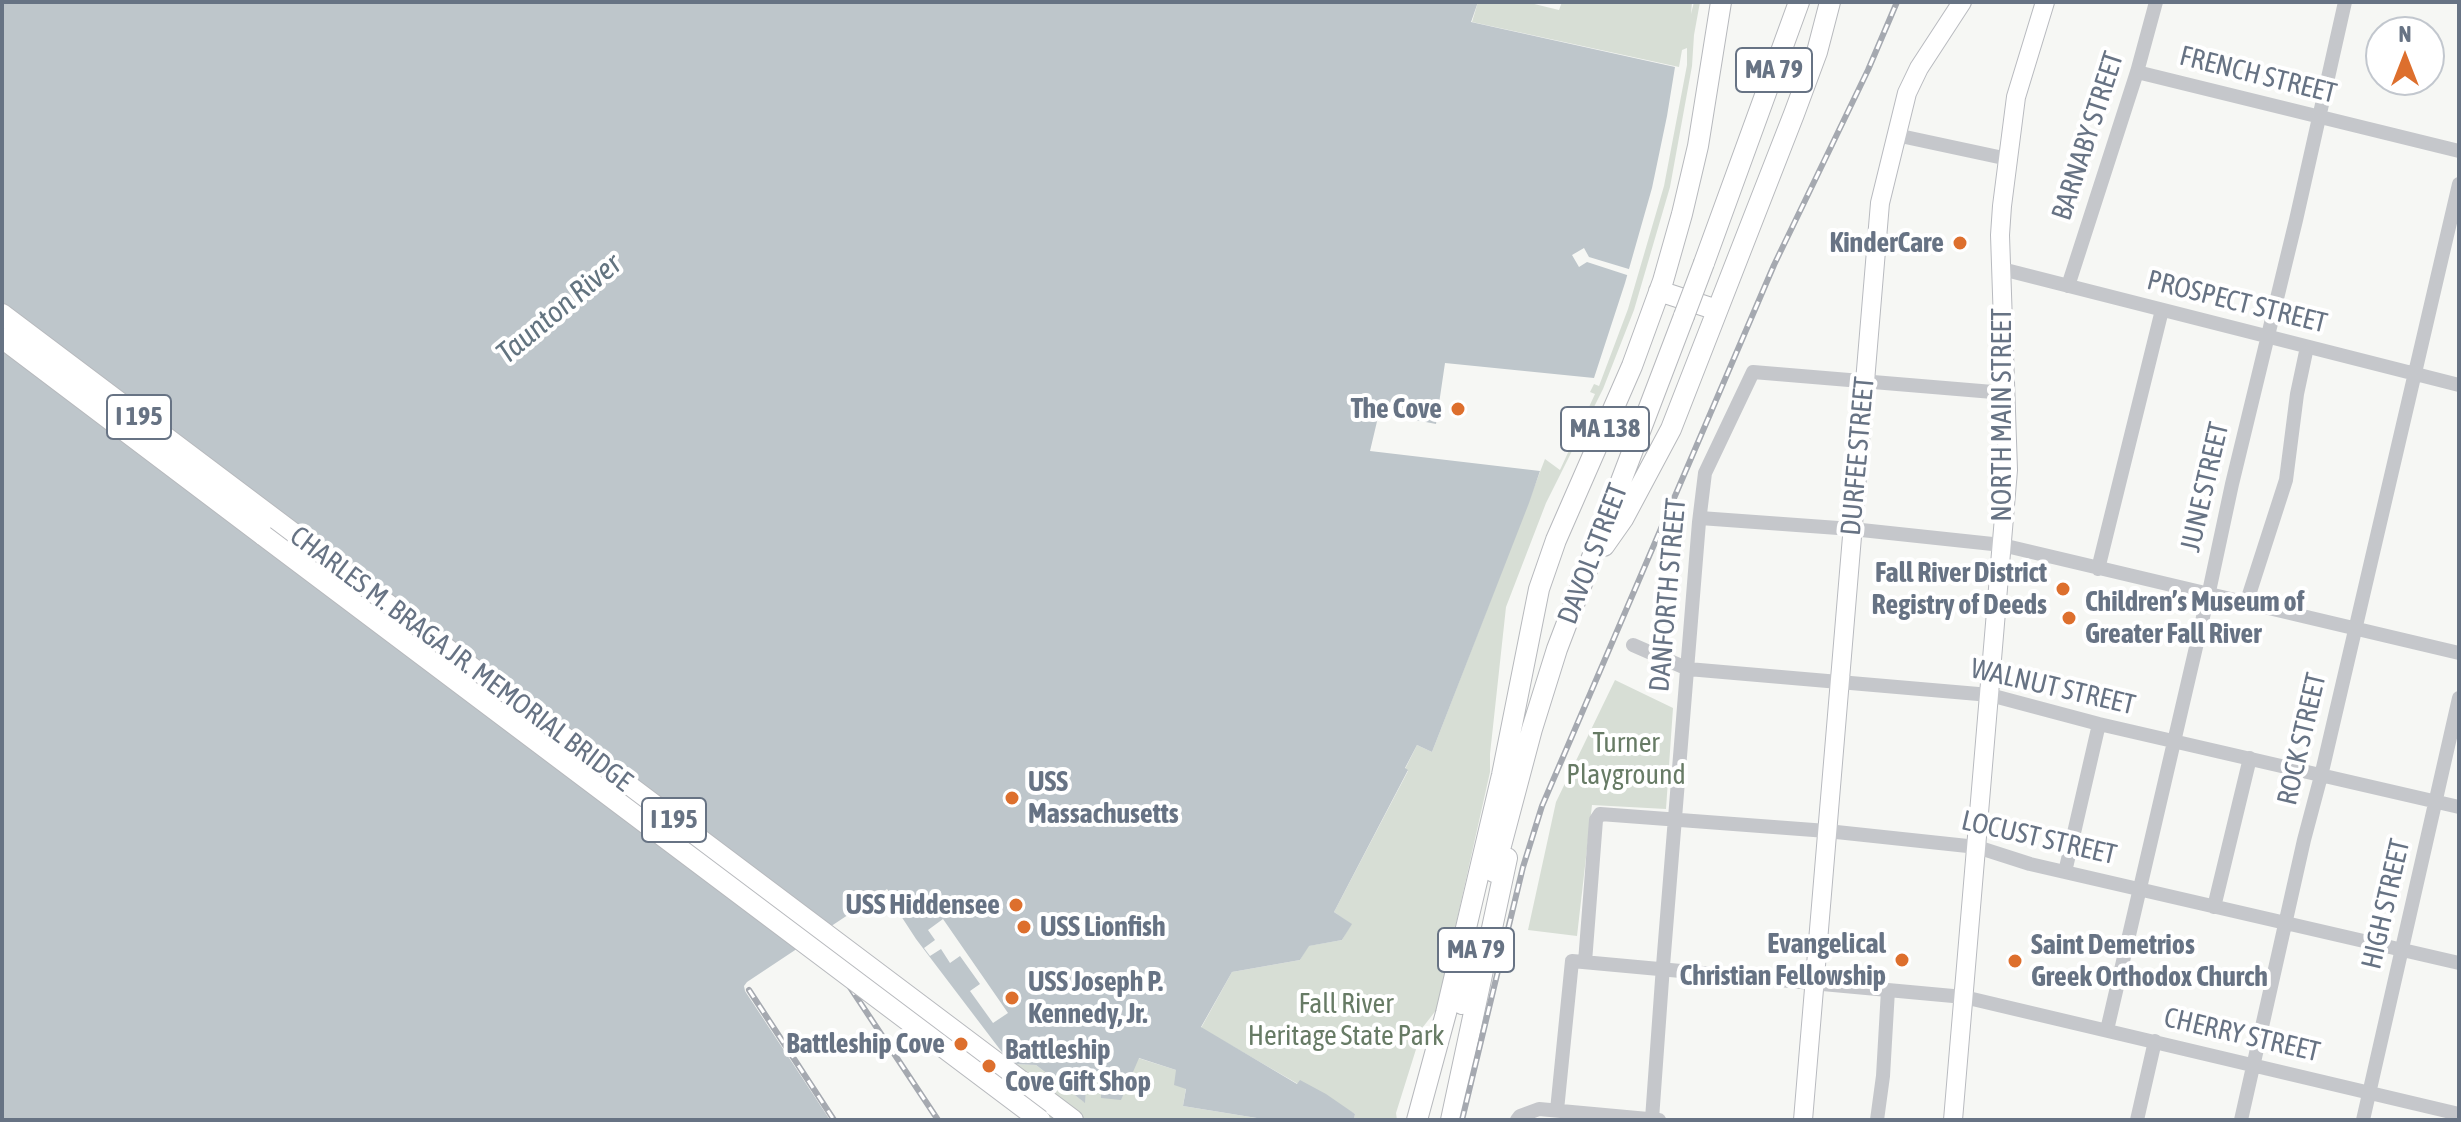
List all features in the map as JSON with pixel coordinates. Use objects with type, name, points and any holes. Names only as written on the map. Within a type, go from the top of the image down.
[{"type":"highway","name":"DAVOL STREET","points":[[1417,1120],[1484,855],[1515,716],[1534,605],[1544,572],[1629,374],[1678,230],[1694,163],[1721,2]]},
{"type":"highway","name":"DAVOL STREET","points":[[1430,1120],[1518,779],[1557,649],[1704,263],[1799,2]]},
{"type":"highway","points":[[1587,569],[1623,519],[1671,429],[1817,52],[1830,2]]},
{"type":"highway","points":[[1659,291],[1717,310]]},
{"type":"highway","name":"CHARLES M. BRAGA JR. MEMORIAL BRIDGE","points":[[2,314],[1073,1120]]},
{"type":"highway","name":"CHARLES M. BRAGA JR. MEMORIAL BRIDGE","points":[[2,338],[1040,1120]]},
{"type":"highway","points":[[1451,1120],[1513,829],[1518,779]]},
{"type":"main road","name":"DURFEE STREET","points":[[1803,1120],[1880,203],[1907,93],[1962,2]]},
{"type":"main road","name":"NORTH MAIN STREET","points":[[1953,1120],[2008,470],[2000,235],[2016,97],[2045,2]]},
{"type":"street","name":"BARNABY STREET","points":[[2068,286],[2137,72],[2156,2]]},
{"type":"street","name":"JUNE STREET","points":[[2107,1030],[2345,2]]},
{"type":"street","name":"FRENCH STREET","points":[[2137,72],[2459,151]]},
{"type":"street","points":[[1896,135],[2008,159]]},
{"type":"street","name":"ROCK STREET","points":[[2241,1120],[2459,184]]},
{"type":"street","name":"PROSPECT STREET","points":[[2002,269],[2459,385]]},
{"type":"street","points":[[2098,569],[2162,310]]},
{"type":"street","points":[[2246,604],[2286,480],[2297,394],[2307,347]]},
{"type":"street","name":"DANFORTH STREET","points":[[1652,1119],[1705,473],[1753,372],[1864,382]]},
{"type":"street","points":[[1864,382],[2005,393]]},
{"type":"street","points":[[1700,518],[1852,529],[2002,545],[2459,653]]},
{"type":"street","name":"WALNUT STREET","points":[[1633,645],[1688,669],[1990,695],[2099,724],[2459,807]]},
{"type":"street","name":"HIGH STREET","points":[[2363,1120],[2459,698]]},
{"type":"street","points":[[2065,872],[2099,724]]},
{"type":"street","points":[[2445,760],[2459,745]]},
{"type":"street","points":[[2214,907],[2250,758]]},
{"type":"street","name":"LOCUST STREET","points":[[1585,962],[1596,820],[1600,814],[1827,831],[1977,847],[2030,864],[2459,963]]},
{"type":"street","points":[[1557,1110],[1572,961],[1585,962]]},
{"type":"street","name":"CHERRY STREET","points":[[1585,962],[1964,997],[2459,1114]]},
{"type":"street","points":[[1877,1120],[1888,990]]},
{"type":"street","points":[[2137,1120],[2155,1041]]},
{"type":"street","points":[[1517,1120],[1539,1109],[1659,1120]]},
{"type":"green space","name":"Fall River Heritage State Park","points":[[1478,2],[1526,2],[1559,10],[1562,2],[1692,2],[1691,14],[1694,2],[1700,2],[1670,187],[1634,310],[1603,389],[1546,503],[1506,607],[1490,772],[1437,1009],[1423,1027],[1396,1113],[1397,1120],[1354,1120],[1355,1114],[1201,1028],[1232,972],[1300,960],[1308,946],[1342,940],[1351,924],[1334,912],[1408,771],[1405,769],[1417,745],[1432,752],[1545,459],[1560,470],[1595,394],[1590,392],[1594,384],[1599,386],[1628,309],[1664,186],[1687,65],[1687,48],[1682,50],[1679,67],[1472,22]]},
{"type":"green space","name":"Turner Playground","points":[[1615,680],[1673,708],[1666,809],[1592,805],[1577,936],[1528,930],[1556,802]]},
{"type":"green space","name":"Fall River Heritage State Park","points":[[1138,1058],[1176,1070],[1186,1088],[1183,1106],[1269,1120],[1030,1120],[1011,1064],[1036,1065],[1084,1102],[1087,1070],[1101,1072]]},
{"type":"water","name":"Taunton River","points":[[2,2],[1478,2],[1471,22],[1675,67],[1652,188],[1594,378],[1445,363],[1436,424],[1379,413],[1370,451],[1540,471],[1432,752],[1417,745],[1405,768],[1408,770],[1334,912],[1352,924],[1342,940],[1309,946],[1300,960],[1232,972],[1201,1027],[1297,1084],[1300,1080],[1326,1094],[1355,1114],[1354,1120],[1269,1120],[1183,1106],[1186,1089],[1174,1085],[1176,1070],[1139,1058],[1121,1100],[1101,1098],[1101,1072],[1087,1070],[1085,1103],[1036,1065],[1011,1064],[916,939],[890,899],[892,896],[887,889],[744,986],[830,1120],[2,1120]]},
{"type":"pier","points":[[1584,248],[1589,257],[1632,270],[1630,276],[1587,262],[1579,267],[1572,255]]},
{"type":"pier","points":[[943,919],[1008,1013],[993,1023],[970,991],[980,984],[960,956],[950,963],[941,949],[930,956],[924,948],[935,940],[928,930]]},
{"type":"railway","points":[[1462,1120],[1523,867],[1542,806],[1774,265],[1868,70],[1897,2]]},
{"type":"railway","points":[[830,957],[938,1120]]},
{"type":"railway","points":[[749,990],[834,1120]]},
{"type":"place","name":"KinderCare","points":[[1960,243]]},
{"type":"place","name":"The Cove","points":[[1458,409]]},
{"type":"place","name":"Fall River District Registry of Deeds","points":[[2063,589]]},
{"type":"place","name":"Children’s Museum of Greater Fall River","points":[[2069,618]]},
{"type":"place","name":"USS Massachusetts","points":[[1012,798]]},
{"type":"place","name":"USS Hiddensee","points":[[1016,905]]},
{"type":"place","name":"USS Lionfish","points":[[1024,927]]},
{"type":"place","name":"Evangelical Christian Fellowship","points":[[1902,960]]},
{"type":"place","name":"Saint Demetrios Greek Orthodox Church","points":[[2015,961]]},
{"type":"place","name":"USS Joseph P. Kennedy, Jr.","points":[[1012,998]]},
{"type":"place","name":"Battleship Cove","points":[[961,1044]]},
{"type":"place","name":"Battleship Cove Gift Shop","points":[[989,1066]]}]
